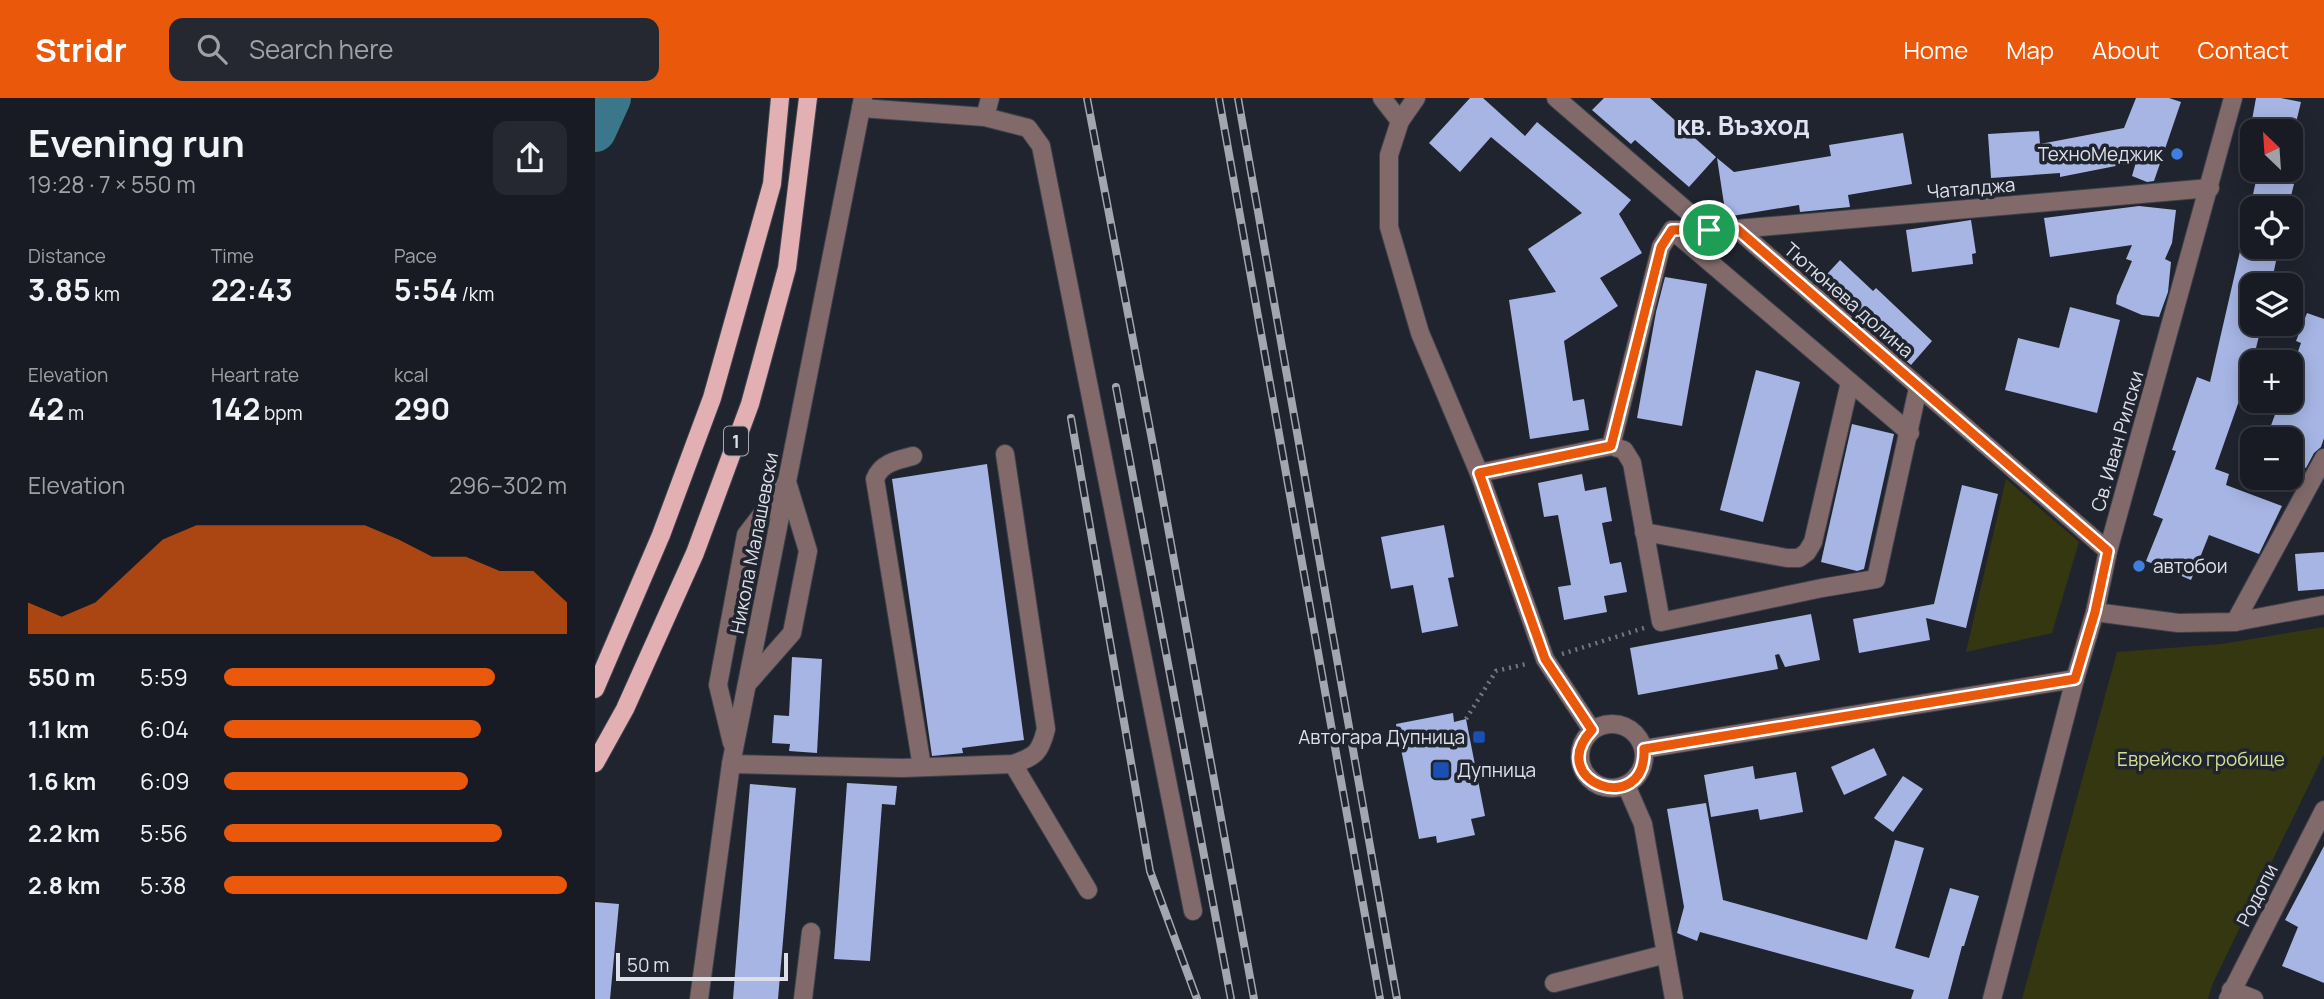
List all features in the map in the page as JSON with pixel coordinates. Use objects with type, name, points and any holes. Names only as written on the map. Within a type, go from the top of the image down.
[{"type":"main road","name":"1","points":[[595,689],[661,535],[712,398],[772,184],[780,98]]},
{"type":"main road","name":"1","points":[[595,763],[625,709],[695,553],[750,404],[787,268],[808,98]]},
{"type":"street","points":[[985,117],[990,98]]},
{"type":"street","points":[[1383,98],[1400,121]]},
{"type":"street","points":[[1416,98],[1400,121],[1389,155],[1389,227],[1420,333],[1479,473],[1545,659],[1592,730]]},
{"type":"street","points":[[1556,98],[1709,230]]},
{"type":"street","name":"Св. Иван Рилски","points":[[1992,999],[2095,612],[2108,551],[2233,98]]},
{"type":"street","points":[[862,103],[985,117],[1028,128],[1041,146],[1193,911]]},
{"type":"street","name":"Никола Малашевски","points":[[699,999],[733,757],[862,103]]},
{"type":"street","name":"Чаталджа","points":[[1737,229],[2210,188]]},
{"type":"street","points":[[1672,230],[1737,229]]},
{"type":"street","name":"Тютюнева долина","points":[[1737,229],[2108,551]]},
{"type":"street","points":[[1672,230],[1910,433]]},
{"type":"street","points":[[1611,446],[1661,247],[1672,230]]},
{"type":"street","points":[[1644,532],[1799,558],[1807,552],[1812,542],[1850,382]]},
{"type":"street","points":[[1479,473],[1611,446],[1623,450],[1632,463],[1661,622],[1875,579],[1919,388]]},
{"type":"street","points":[[787,481],[746,535],[718,685],[733,757],[922,767],[1013,764],[1029,759],[1041,749],[1046,729],[1005,454]]},
{"type":"street","points":[[913,456],[891,462],[879,470],[875,479],[922,767]]},
{"type":"street","points":[[2235,622],[2324,457]]},
{"type":"street","points":[[747,685],[792,633],[808,551],[787,481]]},
{"type":"street","points":[[2095,612],[2178,623],[2235,622],[2324,605]]},
{"type":"street","points":[[1644,749],[2075,679]]},
{"type":"street","points":[[1613,723],[1623,725],[1640,739],[1644,749],[1641,770],[1635,779],[1626,785],[1616,788],[1595,784],[1581,768],[1580,747],[1592,730],[1613,723]]},
{"type":"street","points":[[1013,764],[1088,890]]},
{"type":"street","points":[[1626,785],[1643,824],[1674,999]]},
{"type":"street","name":"Родопи","points":[[2229,994],[2323,814]]},
{"type":"street","points":[[803,999],[811,932]]},
{"type":"street","points":[[1554,983],[1666,954]]},
{"type":"street","points":[[2229,994],[2254,999]]},
{"type":"green space","points":[[2006,479],[2079,542],[2052,633],[1966,652]]},
{"type":"green space","name":"Еврейско гробище","points":[[2324,627],[2324,754],[2213,983],[2208,999],[2022,999],[2117,652],[2222,644]]},
{"type":"building","points":[[1470,98],[1483,98],[1525,136],[1537,122],[1631,200],[1619,214],[1642,253],[1600,278],[1618,306],[1564,341],[1573,401],[1584,399],[1589,430],[1530,439],[1509,300],[1556,292],[1528,249],[1582,213],[1491,137],[1460,172],[1429,143]]},
{"type":"building","points":[[1604,98],[1650,98],[1716,157],[1689,187],[1635,140],[1631,144],[1592,110]]},
{"type":"building","points":[[2136,98],[2169,98],[2181,102],[2154,181],[2147,182],[2132,176],[2136,162],[2060,177],[2060,173],[1991,178],[1988,134],[2039,131],[2040,144],[2124,128]]},
{"type":"building","points":[[2256,98],[2281,98],[2301,102],[2297,119],[2252,119]]},
{"type":"building","points":[[1903,133],[1912,184],[1848,195],[1850,207],[1800,212],[1799,205],[1726,217],[1717,158],[1734,172],[1831,156],[1829,145]]},
{"type":"building","points":[[2256,182],[2294,184],[2291,196],[2253,196]]},
{"type":"building","points":[[2139,206],[2176,210],[2172,243],[2165,259],[2171,262],[2168,292],[2159,317],[2142,315],[2116,304],[2132,261],[2126,259],[2132,245],[2050,257],[2044,218]]},
{"type":"building","points":[[1971,220],[1976,253],[1972,254],[1973,264],[1912,272],[1906,230]]},
{"type":"building","points":[[2240,251],[2240,259],[2276,259],[2274,273],[2240,273],[2240,336],[2259,336],[2256,350],[2240,350],[2240,398],[2215,469],[2229,474],[2226,485],[2282,506],[2259,554],[2209,535],[2191,580],[2146,561],[2163,519],[2153,515],[2176,451],[2172,450],[2197,377],[2210,382]]},
{"type":"building","points":[[1840,260],[1873,291],[1876,288],[1932,341],[1911,365],[1818,284]]},
{"type":"building","points":[[1665,277],[1707,284],[1682,426],[1637,418]]},
{"type":"building","points":[[2070,307],[2120,320],[2097,413],[2005,390],[2018,338],[2059,348]]},
{"type":"building","points":[[2307,313],[2324,319],[2324,438],[2306,468],[2303,467],[2303,427],[2270,427],[2276,413],[2303,413],[2303,350],[2298,350],[2301,343],[2296,341],[2298,336],[2303,336],[2303,323]]},
{"type":"building","points":[[1756,370],[1800,382],[1763,522],[1720,510]]},
{"type":"building","points":[[1852,424],[1894,434],[1864,569],[1857,571],[1821,562]]},
{"type":"building","points":[[987,464],[1024,740],[962,748],[963,753],[932,756],[892,479]]},
{"type":"building","points":[[1582,474],[1585,491],[1606,487],[1612,521],[1602,523],[1610,564],[1621,562],[1627,592],[1604,596],[1607,612],[1564,620],[1558,587],[1571,585],[1558,515],[1544,517],[1538,483]]},
{"type":"building","points":[[1962,485],[1998,494],[1966,628],[1926,618],[1930,640],[1859,653],[1853,619],[1934,604]]},
{"type":"building","points":[[1444,525],[1454,577],[1448,578],[1458,626],[1422,633],[1413,585],[1391,589],[1381,537]]},
{"type":"building","points":[[2324,552],[2324,589],[2298,591],[2295,554]]},
{"type":"building","points":[[1811,614],[1820,660],[1785,667],[1779,654],[1775,655],[1778,669],[1638,695],[1630,648]]},
{"type":"building","points":[[792,657],[822,659],[817,753],[789,751],[790,744],[772,743],[774,715],[789,716]]},
{"type":"building","name":"Дупница","points":[[1453,713],[1454,722],[1466,719],[1485,816],[1471,819],[1475,835],[1437,843],[1436,836],[1419,839],[1396,724]]},
{"type":"building","points":[[1874,748],[1887,775],[1844,795],[1831,767]]},
{"type":"building","points":[[1753,766],[1755,779],[1796,772],[1803,812],[1760,820],[1758,809],[1711,817],[1704,775]]},
{"type":"building","points":[[1903,776],[1923,789],[1893,832],[1874,818]]},
{"type":"building","points":[[847,783],[897,786],[895,805],[882,804],[870,961],[834,959]]},
{"type":"building","points":[[750,784],[796,788],[778,999],[733,999]]},
{"type":"building","points":[[1706,803],[1723,900],[1867,940],[1895,840],[1924,848],[1895,948],[1929,958],[1950,888],[1979,896],[1948,999],[1911,999],[1914,990],[1700,932],[1697,941],[1677,933],[1684,907],[1667,809]]},
{"type":"building","points":[[2324,846],[2324,983],[2282,966],[2298,927],[2285,920]]},
{"type":"building","points":[[595,902],[619,904],[610,999],[595,999]]},
{"type":"waterway","points":[[595,131],[610,98]]},
{"type":"railway","points":[[1087,98],[1254,999]]},
{"type":"railway","points":[[1219,98],[1380,999]]},
{"type":"railway","points":[[1238,98],[1397,999]]},
{"type":"railway","points":[[1116,387],[1231,999]]},
{"type":"railway","points":[[1071,418],[1150,871],[1197,999]]},
{"type":"place","name":"ТехноМеджик","points":[[2177,154]]},
{"type":"place","name":"автобои","points":[[2139,566]]},
{"type":"place","name":"Автогара Дупница","points":[[1479,737]]},
{"type":"place","name":"Дупница","points":[[1441,770]]},
{"type":"district","name":"кв. Възход","points":[[1743,125]]},
{"type":"route","points":[[1737,229],[2108,551],[2095,612],[2075,679],[1644,749],[1641,770],[1635,779],[1616,788],[1605,788],[1587,777],[1581,768],[1580,747],[1592,730],[1545,659],[1479,473],[1611,446],[1661,247],[1672,230],[1709,230],[1737,229]]}]
